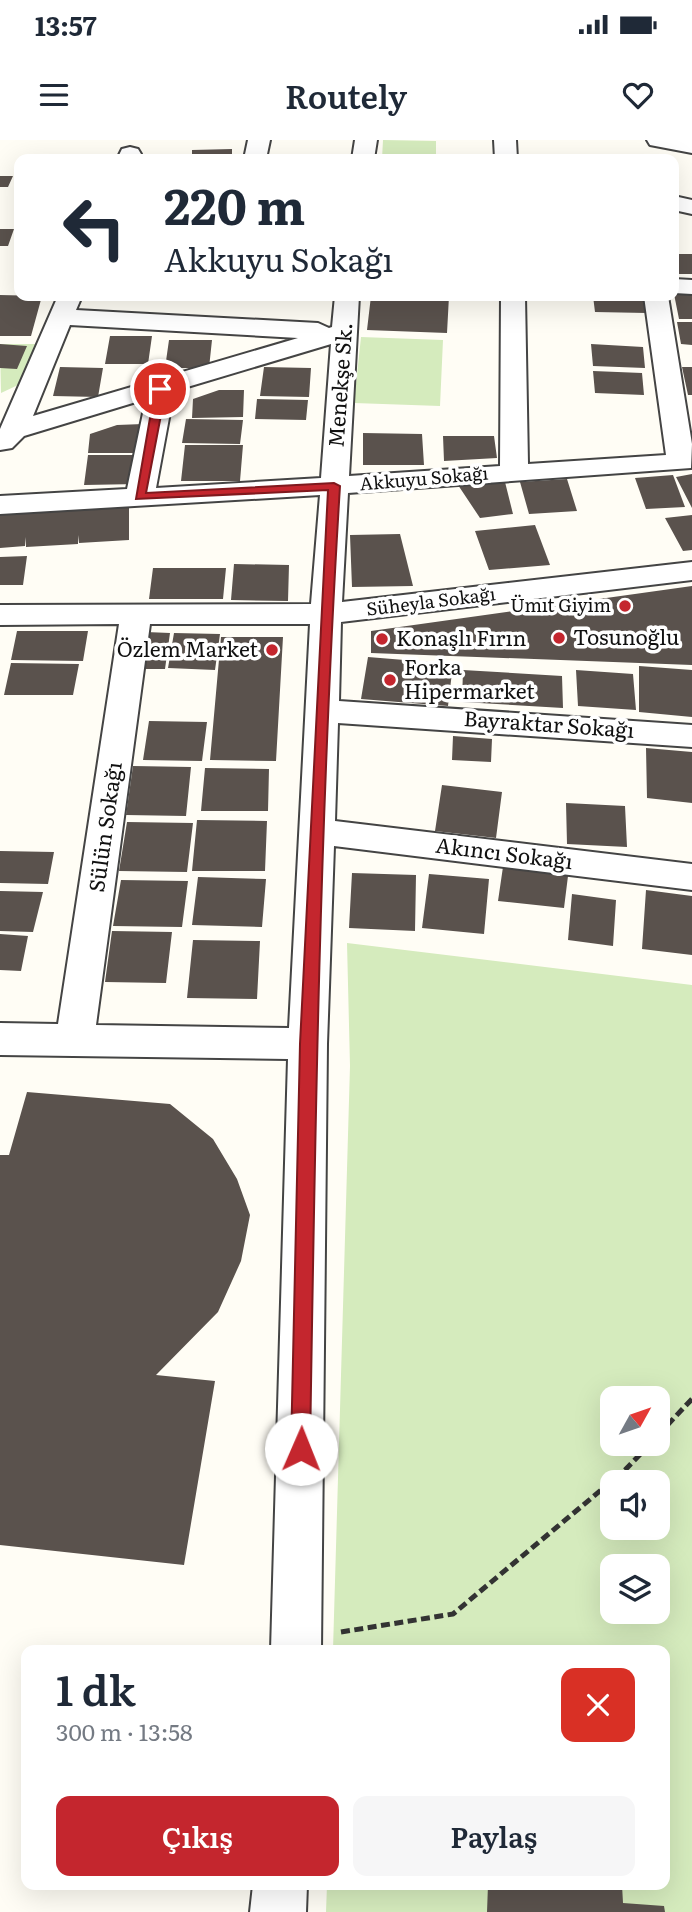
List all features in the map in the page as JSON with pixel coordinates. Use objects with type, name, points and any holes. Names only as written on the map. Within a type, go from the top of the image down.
[{"type":"street","points":[[658,140],[692,146]]},
{"type":"street","name":"Menekşe Sk.","points":[[297,1644],[308,1044],[326,614],[347,301]]},
{"type":"street","points":[[513,301],[514,472]]},
{"type":"street","name":"Akkuyu Sokağı","points":[[0,505],[334,486],[681,461],[678,355],[658,301]]},
{"type":"street","points":[[66,307],[214,315],[344,332],[7,437],[13,402],[66,307]]},
{"type":"street","points":[[140,497],[160,389]]},
{"type":"street","name":"Süheyla Sokağı","points":[[0,615],[326,614],[692,571]]},
{"type":"street","name":"Sülün Sokağı","points":[[75,1040],[136,615]]},
{"type":"street","name":"Bayraktar Sokağı","points":[[322,711],[578,726],[692,736]]},
{"type":"street","name":"Akıncı Sokağı","points":[[317,831],[692,877]]},
{"type":"street","points":[[0,1039],[308,1044]]},
{"type":"street","points":[[278,1912],[280,1890]]},
{"type":"path","points":[[670,1422],[692,1399]]},
{"type":"path","points":[[297,1644],[453,1614],[638,1456]]},
{"type":"green space","points":[[383,140],[436,141],[436,154],[382,154]]},
{"type":"green space","points":[[361,337],[443,340],[440,406],[354,403]]},
{"type":"green space","points":[[0,344],[36,344],[18,385],[1,393]]},
{"type":"green space","points":[[347,943],[692,985],[692,1912],[326,1912],[327,1890],[670,1890],[670,1645],[333,1645],[350,1066]]},
{"type":"building","points":[[232,149],[232,154],[192,154],[192,150]]},
{"type":"building","points":[[0,176],[13,176],[8,187],[0,187]]},
{"type":"building","points":[[0,229],[14,229],[8,246],[0,246]]},
{"type":"building","points":[[679,254],[692,254],[692,274],[679,274]]},
{"type":"building","points":[[679,294],[692,294],[692,319],[679,319],[675,301],[679,301]]},
{"type":"building","points":[[0,295],[14,295],[14,301],[41,301],[31,336],[0,336]]},
{"type":"building","points":[[370,301],[449,301],[447,333],[367,330]]},
{"type":"building","points":[[594,301],[645,301],[647,313],[595,312]]},
{"type":"building","points":[[677,322],[692,322],[692,345],[681,344]]},
{"type":"building","points":[[110,336],[152,336],[148,364],[105,364]]},
{"type":"building","points":[[169,340],[212,340],[209,368],[165,368]]},
{"type":"building","points":[[0,344],[27,346],[17,369],[0,368]]},
{"type":"building","points":[[591,344],[643,347],[645,368],[593,366]]},
{"type":"building","points":[[60,367],[103,368],[98,397],[53,396]]},
{"type":"building","points":[[264,367],[311,368],[309,397],[260,396]]},
{"type":"building","points":[[682,367],[692,367],[692,395],[688,395]]},
{"type":"building","points":[[593,371],[642,373],[644,395],[595,393]]},
{"type":"building","points":[[219,390],[244,390],[243,417],[192,418],[193,399]]},
{"type":"building","points":[[257,399],[308,400],[306,420],[255,419]]},
{"type":"building","points":[[186,419],[243,420],[240,444],[182,443]]},
{"type":"building","points":[[143,424],[141,453],[88,453],[90,434],[117,425]]},
{"type":"building","points":[[363,433],[422,434],[424,465],[363,465]]},
{"type":"building","points":[[443,436],[494,436],[497,458],[444,461]]},
{"type":"building","points":[[185,445],[243,445],[240,481],[181,481]]},
{"type":"building","points":[[88,455],[140,455],[138,484],[84,485]]},
{"type":"building","points":[[692,474],[692,508],[676,477]]},
{"type":"building","points":[[673,475],[685,507],[646,509],[635,478]]},
{"type":"building","points":[[567,479],[577,511],[529,514],[520,482]]},
{"type":"building","points":[[505,482],[513,514],[480,518],[458,485]]},
{"type":"building","points":[[129,507],[129,540],[79,543],[78,535],[78,544],[26,547],[26,537],[25,546],[0,548],[0,515]]},
{"type":"building","points":[[692,515],[692,550],[683,551],[665,518]]},
{"type":"building","points":[[535,525],[550,565],[489,570],[475,531]]},
{"type":"building","points":[[400,534],[413,586],[352,587],[350,535]]},
{"type":"building","points":[[27,556],[23,585],[0,585],[0,557]]},
{"type":"building","points":[[234,564],[289,565],[288,601],[231,600]]},
{"type":"building","points":[[153,568],[226,568],[223,599],[149,599]]},
{"type":"building","name":"Tosunoğlu","points":[[692,586],[692,665],[371,653],[371,631]]},
{"type":"building","points":[[17,631],[88,631],[83,661],[11,660]]},
{"type":"building","points":[[146,632],[170,633],[165,669],[140,669]]},
{"type":"building","points":[[174,633],[220,634],[215,670],[168,668]]},
{"type":"building","points":[[221,637],[283,637],[276,761],[210,760]]},
{"type":"building","points":[[368,657],[453,664],[448,706],[361,699]]},
{"type":"building","points":[[11,663],[79,664],[73,695],[4,695]]},
{"type":"building","points":[[639,666],[692,670],[692,717],[639,712]]},
{"type":"building","points":[[463,670],[562,676],[563,708],[462,702]]},
{"type":"building","points":[[576,670],[633,674],[636,710],[578,706]]},
{"type":"building","points":[[149,721],[207,722],[202,761],[143,760]]},
{"type":"building","points":[[453,736],[492,739],[491,762],[452,760]]},
{"type":"building","points":[[646,748],[692,752],[692,803],[647,798]]},
{"type":"building","points":[[133,766],[191,767],[186,816],[126,815]]},
{"type":"building","points":[[205,768],[269,769],[268,811],[201,811]]},
{"type":"building","points":[[442,785],[502,792],[496,838],[435,831]]},
{"type":"building","points":[[566,803],[625,806],[627,847],[567,844]]},
{"type":"building","points":[[197,820],[267,821],[265,871],[192,871]]},
{"type":"building","points":[[127,822],[193,823],[187,872],[119,871]]},
{"type":"building","points":[[0,851],[54,852],[48,884],[0,883]]},
{"type":"building","points":[[504,860],[569,868],[564,908],[498,901]]},
{"type":"building","points":[[352,873],[416,875],[415,931],[349,928]]},
{"type":"building","points":[[429,874],[489,879],[484,934],[422,928]]},
{"type":"building","points":[[198,877],[266,879],[262,927],[192,925]]},
{"type":"building","points":[[121,880],[188,881],[182,927],[113,926]]},
{"type":"building","points":[[646,890],[692,896],[692,955],[642,949]]},
{"type":"building","points":[[0,891],[43,892],[33,932],[0,931]]},
{"type":"building","points":[[572,894],[616,900],[613,946],[568,940]]},
{"type":"building","points":[[112,931],[172,932],[166,983],[105,982]]},
{"type":"building","points":[[0,934],[28,936],[21,971],[0,970]]},
{"type":"building","points":[[193,940],[260,941],[257,999],[187,998]]},
{"type":"building","points":[[27,1092],[170,1104],[213,1139],[237,1179],[250,1215],[241,1261],[218,1312],[156,1375],[215,1381],[184,1565],[0,1545],[0,1155],[9,1155]]},
{"type":"building","points":[[488,1890],[622,1890],[623,1903],[664,1906],[665,1912],[487,1912]]},
{"type":"place","name":"Ümıt Giyim","points":[[625,606]]},
{"type":"place","name":"Tosunoğlu","points":[[559,638]]},
{"type":"place","name":"Konaşlı Fırın","points":[[382,639]]},
{"type":"place","name":"Özlem Market","points":[[272,650]]},
{"type":"place","name":"Forka Hipermarket","points":[[390,680]]},
{"type":"route","points":[[160,389],[140,497],[334,486],[308,1044],[301,1449]]}]
